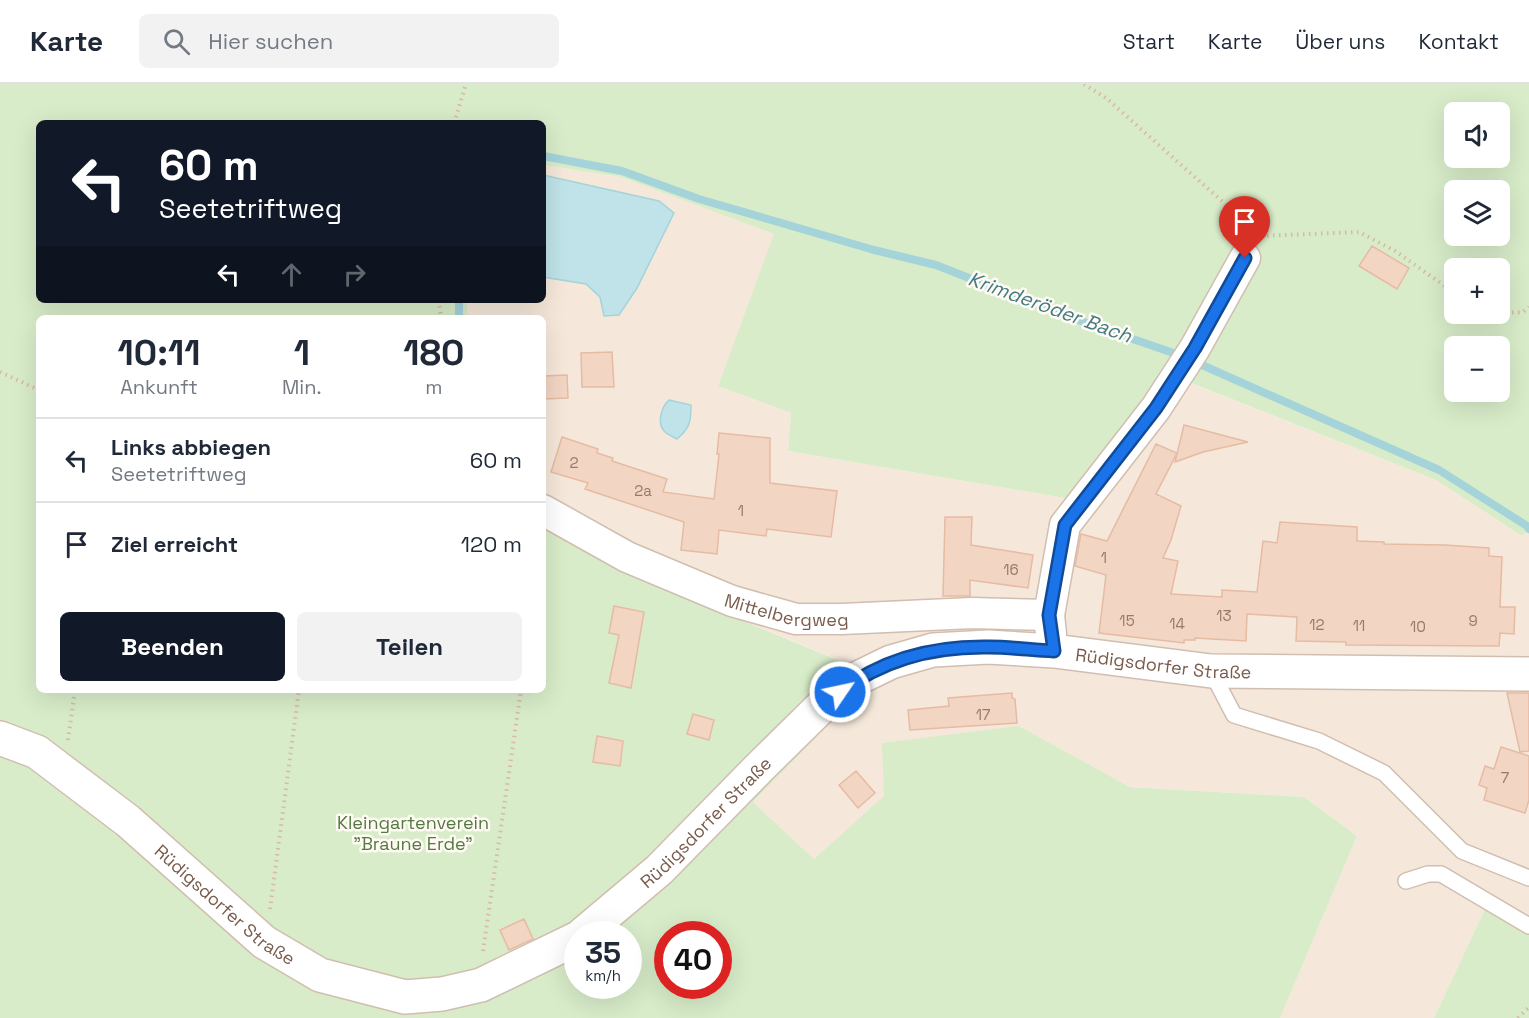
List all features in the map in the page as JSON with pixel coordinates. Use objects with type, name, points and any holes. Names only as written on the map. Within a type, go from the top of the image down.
[{"type":"street","points":[[1054,651],[1049,615],[1065,525],[1156,408],[1188,359],[1246,247]]},
{"type":"street","name":"Mittelbergweg","points":[[546,512],[627,557],[732,601],[796,619],[972,613],[1049,615]]},
{"type":"street","name":"Rüdigsdorfer Straße","points":[[598,921],[659,870],[816,712],[856,679],[891,662],[933,650],[988,646],[1054,651],[1211,671],[1529,674]]},
{"type":"street","name":"Rüdigsdorfer Straße","points":[[0,738],[37,752],[129,821],[269,945],[320,975],[405,997],[442,994],[481,985],[564,945]]},
{"type":"lane","points":[[1211,671],[1234,715],[1319,741],[1384,773],[1462,851],[1529,878]]},
{"type":"lane","points":[[1406,881],[1428,874],[1441,874],[1529,926]]},
{"type":"path","points":[[455,120],[466,84]]},
{"type":"path","points":[[1084,84],[1106,98],[1224,203],[1246,247],[1359,232],[1395,251],[1444,285]]},
{"type":"path","points":[[1510,313],[1523,312],[1529,308]]},
{"type":"path","points":[[0,372],[36,389]]},
{"type":"path","points":[[68,741],[75,693]]},
{"type":"path","points":[[269,945],[268,920],[299,693]]},
{"type":"path","points":[[481,985],[482,955],[520,693]]},
{"type":"path","points":[[1518,1018],[1529,1007]]},
{"type":"shaded area","points":[[546,165],[621,177],[775,234],[718,386],[791,413],[788,451],[1077,500],[1165,373],[1436,480],[1522,536],[1529,530],[1529,934],[1485,909],[1434,1018],[1280,1018],[1357,836],[1304,797],[1130,787],[1019,726],[885,796],[814,859],[753,802],[851,702],[890,681],[627,573],[546,528],[546,315],[468,315],[467,303],[546,303]]},
{"type":"green space","name":"Kleingartenverein \"Braune Erde\"","points":[[0,84],[1529,84],[1529,530],[1522,536],[1436,480],[1166,373],[1077,500],[788,451],[791,413],[718,386],[774,234],[621,177],[546,165],[546,120],[36,120],[36,303],[467,303],[468,315],[36,315],[36,693],[546,693],[546,528],[627,573],[891,682],[851,702],[753,802],[814,859],[884,796],[882,743],[1019,726],[1130,787],[1304,797],[1357,836],[1280,1018],[0,1018]]},
{"type":"green space","points":[[1485,909],[1529,934],[1529,1018],[1434,1018]]},
{"type":"water","points":[[546,176],[659,201],[674,213],[637,288],[619,315],[604,316],[600,297],[586,284],[546,277]]},
{"type":"water","points":[[669,400],[691,405],[689,424],[677,439],[664,431],[660,420],[662,411]]},
{"type":"building","points":[[1372,246],[1409,268],[1397,289],[1359,266]]},
{"type":"building","points":[[612,352],[614,387],[582,387],[581,353]]},
{"type":"building","points":[[567,375],[568,398],[546,399],[546,376]]},
{"type":"building","points":[[1184,425],[1248,442],[1203,452],[1175,462]]},
{"type":"building","points":[[719,433],[770,438],[770,483],[837,491],[831,537],[767,529],[766,536],[719,530],[717,554],[681,550],[684,522],[585,489],[588,483],[551,472],[562,437],[598,449],[597,453],[613,458],[612,461],[667,479],[663,492],[714,499]]},
{"type":"building","points":[[1156,444],[1177,453],[1156,494],[1181,506],[1163,558],[1178,561],[1171,594],[1222,597],[1222,590],[1257,592],[1263,541],[1277,543],[1280,522],[1357,527],[1357,541],[1489,548],[1489,556],[1502,557],[1500,607],[1515,607],[1514,634],[1500,633],[1499,646],[1346,645],[1346,642],[1296,641],[1297,617],[1247,614],[1246,641],[1195,638],[1195,640],[1184,640],[1184,643],[1099,633],[1106,575],[1075,566],[1081,534],[1107,541]]},
{"type":"building","points":[[945,517],[972,517],[971,545],[1033,555],[1028,588],[970,580],[970,596],[943,596]]},
{"type":"building","points":[[614,606],[644,612],[631,688],[609,683],[619,635],[609,633]]},
{"type":"building","points":[[1012,693],[1012,698],[1015,699],[1017,723],[910,730],[908,710],[949,706],[948,698]]},
{"type":"building","points":[[1507,693],[1529,693],[1529,751],[1520,752]]},
{"type":"building","points":[[693,714],[714,720],[709,740],[687,734]]},
{"type":"building","points":[[597,736],[623,741],[620,766],[593,762]]},
{"type":"building","points":[[1501,747],[1529,756],[1529,800],[1525,813],[1484,800],[1487,788],[1479,785],[1485,766],[1494,769]]},
{"type":"building","points":[[856,771],[875,793],[858,808],[839,785]]},
{"type":"building","points":[[524,919],[533,939],[509,950],[500,930]]},
{"type":"waterway","name":"Krimderöder Bach","points":[[546,157],[622,171],[699,199],[874,250],[936,265],[1055,312],[1182,356]]},
{"type":"waterway","name":"Krimderöder Bach","points":[[459,303],[459,315]]},
{"type":"waterway","name":"Krimderöder Bach","points":[[1193,361],[1439,470],[1529,529]]},
{"type":"route","points":[[840,692],[856,679],[891,662],[933,650],[988,646],[1054,651],[1049,615],[1065,525],[1156,408],[1195,348],[1245,258]]}]
